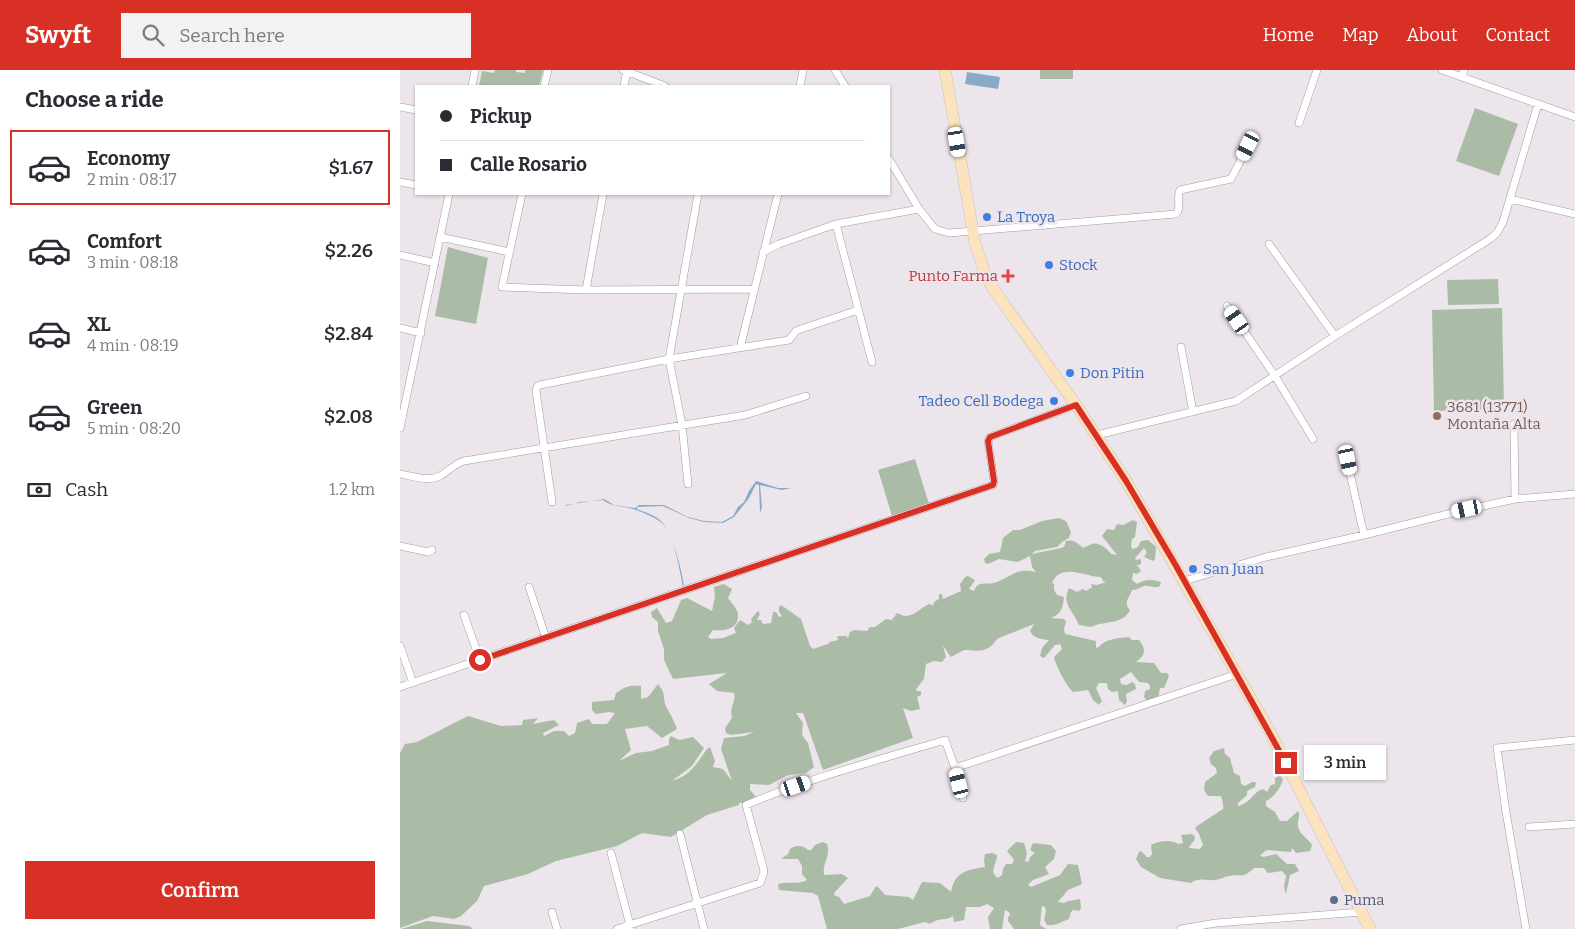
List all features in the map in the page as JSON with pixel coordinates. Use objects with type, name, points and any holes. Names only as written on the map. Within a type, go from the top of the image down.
[{"type":"main road","points":[[945,70],[973,231],[979,256],[990,282],[1097,435],[1126,481],[1269,730],[1370,929]]},
{"type":"street","points":[[472,85],[475,70]]},
{"type":"street","points":[[544,85],[548,70]]},
{"type":"street","points":[[624,85],[626,70],[663,85]]},
{"type":"street","points":[[800,85],[803,70]]},
{"type":"street","points":[[835,70],[844,85]]},
{"type":"street","points":[[1298,123],[1317,70]]},
{"type":"street","points":[[1442,70],[1463,74],[1575,117]]},
{"type":"street","points":[[1097,435],[1236,401],[1334,336],[1490,239],[1500,229],[1538,104]]},
{"type":"street","points":[[400,107],[415,110]]},
{"type":"street","points":[[890,161],[919,209],[935,229],[942,232],[973,231],[1176,214],[1180,190],[1231,179],[1248,146]]},
{"type":"street","points":[[400,182],[415,185]]},
{"type":"street","points":[[400,428],[403,403],[421,333],[449,195]]},
{"type":"street","points":[[522,195],[502,287],[586,290],[754,289]]},
{"type":"street","points":[[586,290],[602,195]]},
{"type":"street","points":[[688,484],[682,425],[669,359],[698,195]]},
{"type":"street","points":[[740,348],[778,195]]},
{"type":"street","points":[[1510,200],[1575,214]]},
{"type":"street","points":[[763,252],[778,244],[836,224],[919,209]]},
{"type":"street","points":[[836,224],[872,362]]},
{"type":"street","points":[[440,237],[510,252]]},
{"type":"street","points":[[768,237],[772,243],[778,244]]},
{"type":"street","points":[[1269,244],[1334,336]]},
{"type":"street","points":[[400,255],[435,263]]},
{"type":"street","points":[[1227,306],[1275,376],[1313,439]]},
{"type":"street","points":[[552,502],[536,391],[540,385],[669,359],[788,340],[801,329],[858,310]]},
{"type":"street","points":[[400,328],[421,333]]},
{"type":"street","points":[[1181,348],[1193,412]]},
{"type":"street","points":[[400,474],[435,478],[454,464],[464,461],[745,414],[806,396]]},
{"type":"street","points":[[400,687],[993,485],[988,441],[990,437],[1076,405]]},
{"type":"street","points":[[1514,424],[1515,499]]},
{"type":"street","points":[[1348,460],[1364,535]]},
{"type":"street","points":[[1184,581],[1266,557],[1452,513],[1515,499],[1575,494]]},
{"type":"street","points":[[400,546],[428,552],[432,550]]},
{"type":"street","points":[[528,587],[546,638]]},
{"type":"street","points":[[464,615],[480,660]]},
{"type":"street","points":[[400,646],[413,683]]},
{"type":"street","points":[[955,768],[1237,674]]},
{"type":"street","points":[[617,929],[630,927],[755,885],[762,880],[763,867],[746,805],[812,780],[945,740],[963,798]]},
{"type":"street","points":[[1526,929],[1497,748],[1575,740]]},
{"type":"street","points":[[1529,827],[1575,824]]},
{"type":"street","points":[[680,834],[704,929]]},
{"type":"street","points":[[611,853],[630,927]]},
{"type":"street","points":[[552,912],[557,929]]},
{"type":"street","points":[[1181,929],[1209,924],[1362,912]]},
{"type":"green space","points":[[495,70],[516,70],[516,72],[525,73],[525,70],[543,70],[539,85],[479,85],[482,71],[494,73]]},
{"type":"green space","points":[[1040,70],[1073,70],[1073,79],[1040,79]]},
{"type":"green space","points":[[1475,108],[1518,124],[1499,176],[1456,161]]},
{"type":"green space","points":[[448,247],[488,258],[476,324],[435,316]]},
{"type":"green space","points":[[1498,279],[1499,304],[1448,305],[1447,280]]},
{"type":"green space","points":[[1502,308],[1504,409],[1434,411],[1432,310]]},
{"type":"green space","points":[[915,459],[929,504],[892,516],[878,470]]},
{"type":"green space","points":[[1059,518],[1066,521],[1071,532],[1069,538],[1057,547],[1035,551],[1032,554],[1064,547],[1066,541],[1071,541],[1083,548],[1092,544],[1100,545],[1111,554],[1117,555],[1102,536],[1107,529],[1114,530],[1117,524],[1123,525],[1133,520],[1137,522],[1135,537],[1132,539],[1131,547],[1133,549],[1138,547],[1141,541],[1148,540],[1156,547],[1155,559],[1153,561],[1144,557],[1147,552],[1144,548],[1135,558],[1136,560],[1141,559],[1141,564],[1135,566],[1138,566],[1141,571],[1137,574],[1133,573],[1132,580],[1137,584],[1145,580],[1157,581],[1161,582],[1160,586],[1144,586],[1132,590],[1127,600],[1130,610],[1127,615],[1118,621],[1091,627],[1079,625],[1067,603],[1066,598],[1069,588],[1077,592],[1083,589],[1086,591],[1092,587],[1091,584],[1097,585],[1106,582],[1101,577],[1067,572],[1061,573],[1052,583],[1057,595],[1064,597],[1061,610],[1057,615],[1050,618],[1064,619],[1066,622],[1065,634],[1096,641],[1096,648],[1116,638],[1129,637],[1132,640],[1139,640],[1144,652],[1136,662],[1154,663],[1161,673],[1167,673],[1169,676],[1164,688],[1160,688],[1158,698],[1147,701],[1144,697],[1145,691],[1150,689],[1150,686],[1148,683],[1139,682],[1131,672],[1120,679],[1121,684],[1127,685],[1132,682],[1135,684],[1136,689],[1126,694],[1127,701],[1125,705],[1119,700],[1118,691],[1112,692],[1108,689],[1107,683],[1099,683],[1096,688],[1102,701],[1099,705],[1093,700],[1088,690],[1073,692],[1059,670],[1054,657],[1062,649],[1060,644],[1055,645],[1044,658],[1040,656],[1042,648],[1049,640],[1038,638],[1032,634],[1030,631],[1034,624],[999,638],[985,650],[964,650],[951,657],[943,646],[946,657],[942,662],[934,661],[926,664],[924,679],[916,689],[921,691],[921,695],[917,697],[920,709],[911,711],[903,708],[913,738],[823,770],[803,713],[796,713],[803,723],[802,735],[808,743],[814,767],[806,773],[788,775],[769,785],[750,784],[750,790],[757,798],[707,815],[671,837],[642,833],[617,846],[556,861],[528,874],[484,886],[477,901],[461,916],[454,919],[433,916],[400,928],[400,753],[405,744],[417,742],[468,716],[501,726],[522,725],[523,720],[538,718],[533,724],[554,720],[559,725],[543,733],[544,736],[554,731],[564,731],[569,736],[575,733],[577,723],[589,719],[592,724],[607,724],[615,713],[596,714],[592,710],[592,702],[614,700],[616,693],[634,685],[641,686],[641,699],[648,697],[658,684],[677,729],[662,738],[647,726],[625,729],[631,750],[619,761],[636,753],[652,751],[669,745],[671,736],[679,740],[693,737],[704,748],[692,766],[672,781],[684,776],[710,747],[715,761],[713,767],[723,769],[732,781],[721,749],[724,738],[744,736],[754,732],[731,735],[726,733],[725,728],[732,718],[731,711],[734,693],[717,691],[709,684],[727,673],[673,679],[664,660],[664,649],[658,631],[658,622],[652,617],[651,612],[657,608],[666,623],[672,621],[681,600],[687,598],[712,611],[715,597],[714,587],[724,584],[732,589],[728,598],[737,611],[737,621],[729,629],[713,630],[708,637],[711,639],[723,638],[736,633],[734,628],[740,620],[748,625],[752,622],[751,619],[758,611],[760,614],[757,620],[761,620],[763,624],[771,623],[773,612],[776,612],[779,617],[782,616],[779,612],[781,605],[801,619],[810,646],[813,649],[838,640],[837,636],[846,636],[848,638],[850,632],[854,630],[867,631],[870,627],[875,627],[886,619],[892,620],[897,613],[909,616],[927,605],[933,606],[934,602],[939,599],[939,594],[942,594],[943,599],[961,591],[960,584],[965,577],[968,576],[975,580],[969,589],[974,591],[978,585],[994,583],[1020,572],[1036,572],[1032,567],[1030,556],[1018,562],[999,559],[988,564],[985,563],[984,559],[989,554],[1000,552],[1003,538],[1013,530],[1020,530],[1042,521]]},
{"type":"green space","points":[[1224,748],[1225,754],[1230,758],[1234,773],[1240,776],[1241,784],[1245,786],[1256,782],[1255,787],[1247,791],[1247,795],[1238,803],[1238,806],[1260,790],[1263,789],[1267,792],[1271,785],[1275,784],[1275,778],[1280,776],[1283,779],[1281,786],[1266,801],[1266,806],[1275,812],[1280,821],[1287,821],[1298,811],[1299,813],[1298,828],[1312,845],[1310,851],[1296,853],[1292,848],[1291,852],[1267,850],[1260,855],[1263,857],[1276,854],[1287,864],[1295,864],[1299,871],[1290,875],[1286,894],[1284,887],[1286,876],[1282,871],[1268,873],[1264,868],[1254,868],[1244,875],[1234,875],[1216,880],[1199,880],[1191,883],[1160,878],[1141,867],[1136,859],[1141,851],[1147,857],[1150,857],[1152,854],[1151,845],[1165,841],[1172,841],[1178,844],[1183,843],[1181,835],[1192,834],[1195,837],[1189,848],[1200,849],[1203,845],[1195,828],[1223,809],[1221,796],[1208,796],[1204,790],[1205,782],[1217,773],[1209,758],[1214,751]]},
{"type":"green space","points":[[823,842],[827,844],[828,848],[824,875],[842,874],[848,878],[834,895],[839,897],[844,904],[870,896],[876,886],[885,895],[909,897],[913,900],[922,882],[940,883],[951,892],[955,880],[962,873],[985,867],[985,854],[992,853],[997,855],[993,870],[998,878],[1002,875],[1006,864],[1012,864],[1014,860],[1007,851],[1016,842],[1024,843],[1027,853],[1025,862],[1029,861],[1030,857],[1035,853],[1030,850],[1033,843],[1051,845],[1056,851],[1054,859],[1045,867],[1049,874],[1033,880],[1028,885],[1031,887],[1060,875],[1068,864],[1078,865],[1082,884],[1068,890],[1058,902],[1064,903],[1080,899],[1081,908],[1079,911],[1073,910],[1069,919],[1047,925],[1044,920],[1045,907],[1042,906],[1040,925],[1046,929],[1014,929],[1008,921],[1009,912],[1005,910],[1002,929],[990,929],[988,917],[994,908],[987,904],[980,907],[966,907],[964,920],[954,922],[953,916],[930,924],[925,922],[898,929],[827,929],[818,896],[813,893],[779,890],[778,884],[807,880],[802,874],[802,866],[798,859],[781,859],[788,854],[790,849],[799,846],[811,850],[815,845]]},
{"type":"green space","points":[[427,921],[469,926],[473,929],[401,929]]},
{"type":"water","points":[[967,72],[1000,77],[998,89],[965,84]]},
{"type":"water","points":[[756,481],[778,488],[791,488],[782,490],[760,485],[762,507],[760,513],[759,485],[756,484],[749,498],[734,517],[723,523],[704,522],[689,518],[663,506],[637,507],[637,509],[659,519],[665,526],[670,537],[663,524],[632,508],[619,506],[635,508],[639,505],[664,505],[688,517],[704,521],[722,522],[733,516],[738,507],[744,502]]},
{"type":"water","points":[[604,499],[613,505],[603,500],[591,501]]},
{"type":"water","points":[[671,539],[680,565],[684,591],[676,556]]},
{"type":"place","name":"La Troya","points":[[987,217]]},
{"type":"place","name":"Stock","points":[[1049,265]]},
{"type":"place","name":"Punto Farma","points":[[1008,276]]},
{"type":"place","name":"Don Pitin","points":[[1070,373]]},
{"type":"place","name":"Tadeo Cell Bodega","points":[[1054,401]]},
{"type":"place","name":"3681 (13771) Montaña Alta","points":[[1437,416]]},
{"type":"place","name":"San Juan","points":[[1193,569]]},
{"type":"place","name":"Puma","points":[[1334,900]]},
{"type":"route","points":[[480,660],[993,485],[988,441],[990,437],[1076,405],[1126,481],[1175,564],[1286,763]]}]
